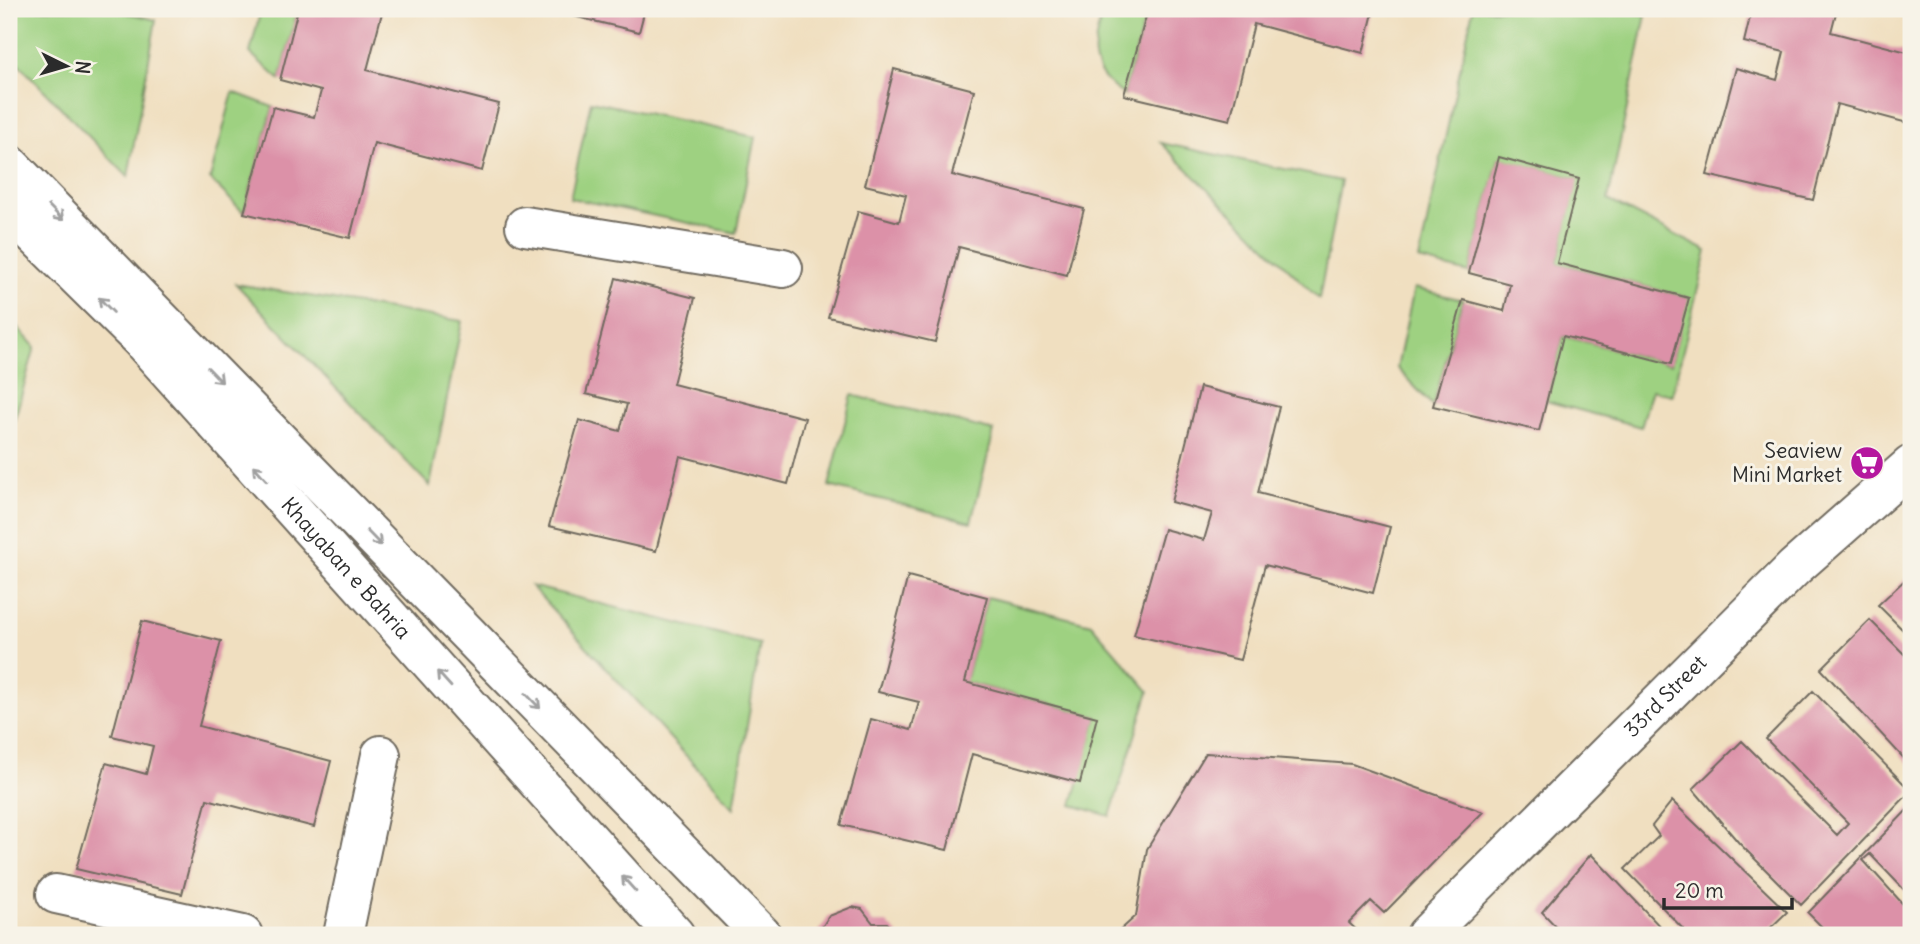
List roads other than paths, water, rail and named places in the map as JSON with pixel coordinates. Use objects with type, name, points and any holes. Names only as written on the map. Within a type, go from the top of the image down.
[{"type":"street","points":[[9,164],[762,935]]},
{"type":"street","name":"Khayaban e Bahria","points":[[9,209],[140,339],[675,935]]},
{"type":"street","points":[[525,226],[783,268]]},
{"type":"street","name":"33rd Street","points":[[1426,935],[1794,568],[1911,465]]},
{"type":"street","points":[[343,935],[381,755]]},
{"type":"street","points":[[56,894],[243,935]]},
{"type":"place","name":"Seaview Mini Market","points":[[1867,463]]}]
